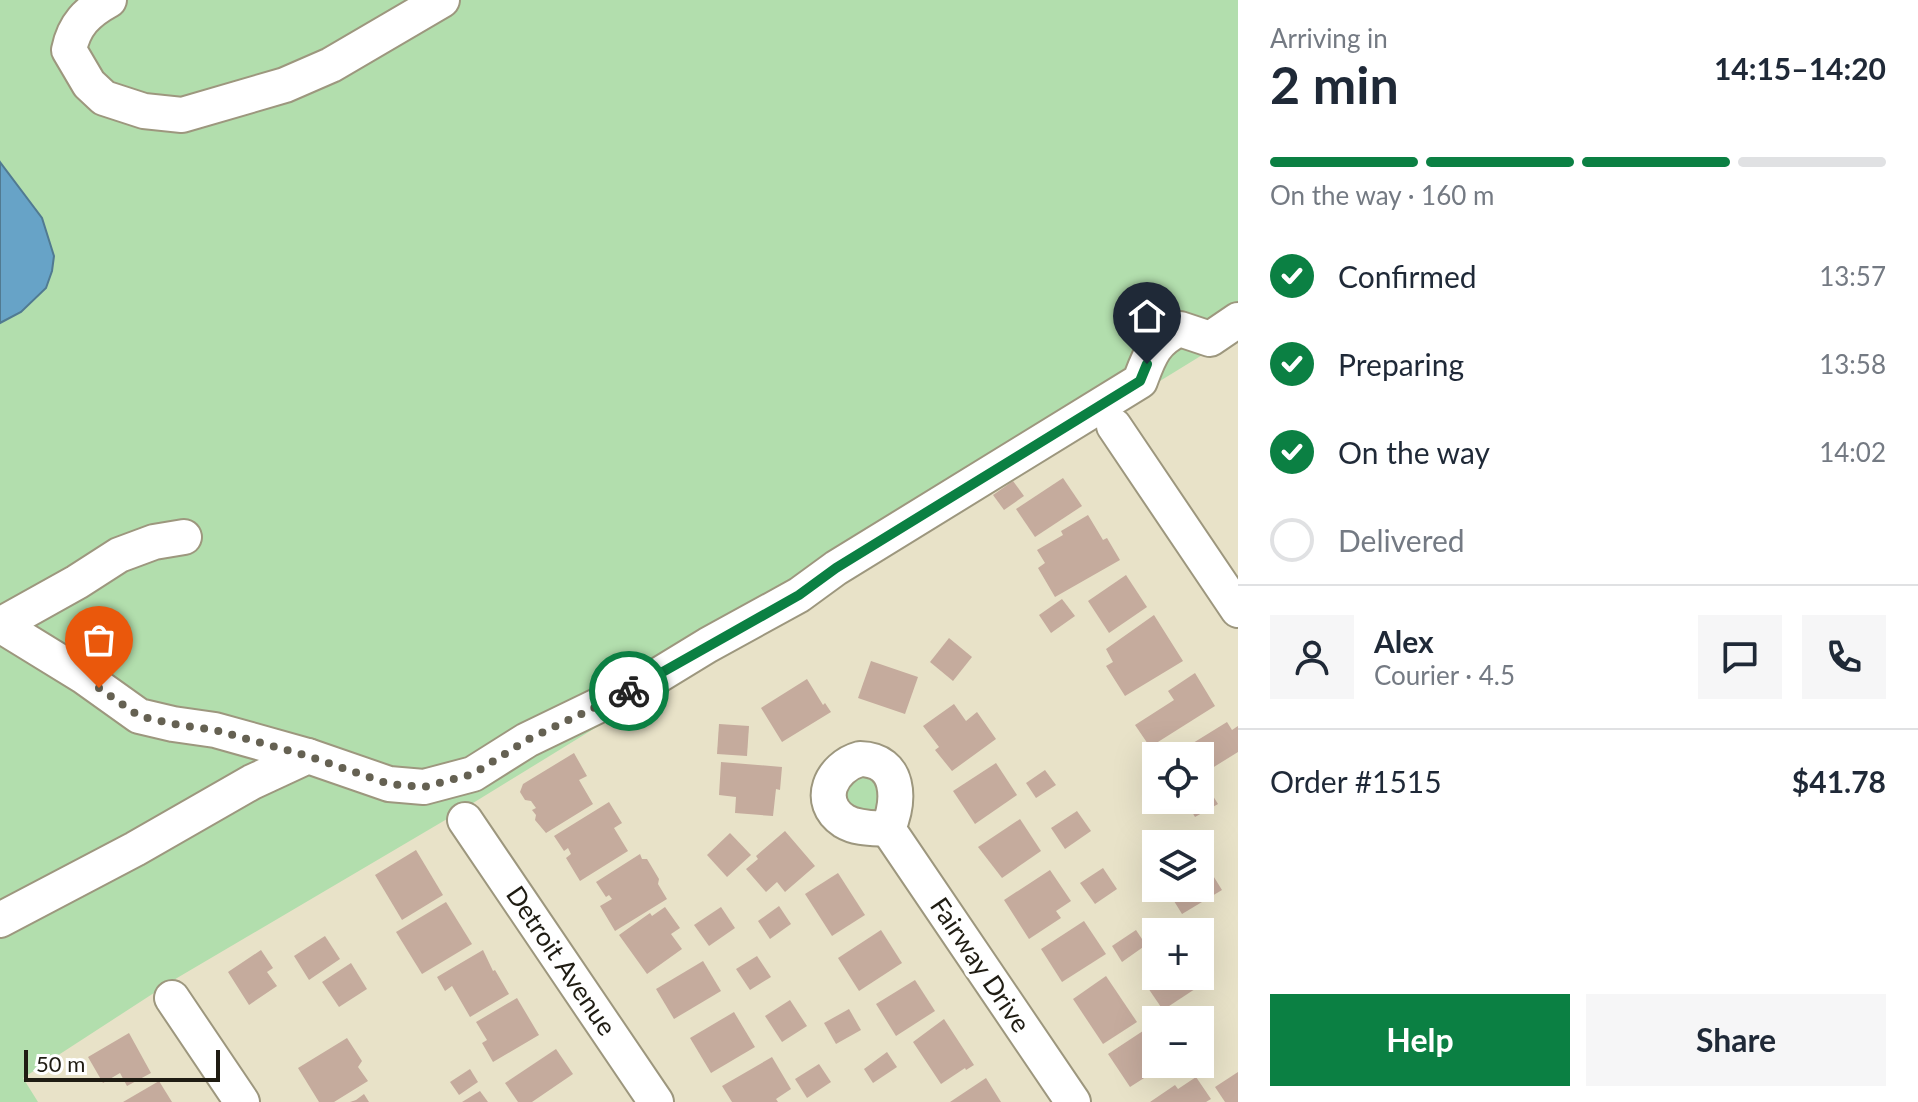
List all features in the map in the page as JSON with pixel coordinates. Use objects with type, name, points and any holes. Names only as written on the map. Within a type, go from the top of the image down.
[{"type":"street","points":[[109,0],[78,24],[69,50],[76,64],[89,84],[104,98],[144,111],[182,115],[285,85],[331,65],[442,0]]},
{"type":"street","points":[[184,537],[154,542],[119,555],[0,625],[83,676],[139,716],[215,730],[308,756],[389,784],[424,787],[473,774],[527,740],[649,681],[799,595],[836,568],[1140,381],[1153,348],[1165,336],[1180,329],[1210,339],[1238,320]]},
{"type":"street","points":[[1114,426],[1238,610]]},
{"type":"street","points":[[0,920],[135,849],[252,782],[308,756]]},
{"type":"street","name":"Detroit Avenue","points":[[465,820],[656,1102]]},
{"type":"street","name":"Fairway Drive","points":[[888,829],[1073,1102]]},
{"type":"street","points":[[172,998],[242,1102]]},
{"type":"green space","points":[[0,0],[1238,0],[1238,333],[447,819],[177,978],[23,1078],[38,1102],[0,1102]]},
{"type":"green space","points":[[858,773],[881,783],[877,810],[858,812],[843,800],[845,783]]},
{"type":"water","points":[[0,162],[42,218],[54,256],[46,288],[21,312],[0,323]]},
{"type":"building","points":[[1063,478],[1082,506],[1035,537],[1016,509]]},
{"type":"building","points":[[1013,481],[1024,496],[1004,510],[993,495]]},
{"type":"building","points":[[1088,515],[1120,560],[1055,597],[1038,568],[1045,563],[1037,550]]},
{"type":"building","points":[[1126,575],[1147,607],[1109,633],[1088,601]]},
{"type":"building","points":[[1062,599],[1075,616],[1051,633],[1039,615]]},
{"type":"building","points":[[1154,615],[1183,661],[1125,696],[1106,666],[1113,662],[1106,649]]},
{"type":"building","points":[[949,638],[972,657],[953,681],[930,662]]},
{"type":"building","points":[[871,661],[918,677],[905,714],[858,698]]},
{"type":"building","points":[[1195,673],[1215,706],[1158,742],[1147,742],[1135,725],[1174,700],[1168,691]]},
{"type":"building","points":[[807,679],[831,712],[782,742],[761,708]]},
{"type":"building","points":[[954,704],[966,721],[977,712],[996,739],[952,771],[935,750],[939,747],[923,726]]},
{"type":"building","points":[[1227,722],[1232,730],[1238,726],[1238,752],[1214,767],[1214,742],[1195,742]]},
{"type":"building","points":[[719,724],[749,726],[747,756],[717,754]]},
{"type":"building","points":[[574,753],[587,776],[579,780],[593,804],[546,833],[535,820],[532,810],[536,808],[520,792],[523,784]]},
{"type":"building","points":[[721,762],[782,767],[773,816],[735,813],[736,797],[719,795]]},
{"type":"building","points":[[996,763],[1017,795],[975,824],[953,791]]},
{"type":"building","points":[[1045,770],[1056,785],[1036,798],[1026,783]]},
{"type":"building","points":[[609,802],[622,823],[614,828],[628,851],[580,881],[566,858],[571,854],[568,848],[564,851],[554,836]]},
{"type":"building","points":[[1077,811],[1091,831],[1065,849],[1051,828]]},
{"type":"building","points":[[1020,819],[1041,851],[1002,878],[978,847]]},
{"type":"building","points":[[785,831],[815,866],[785,892],[777,882],[766,892],[746,869]]},
{"type":"building","points":[[730,833],[751,855],[727,877],[707,855]]},
{"type":"building","points":[[416,850],[443,895],[402,920],[375,875]]},
{"type":"building","points":[[640,854],[642,859],[647,859],[659,879],[658,884],[667,899],[615,931],[600,906],[612,899],[609,895],[606,897],[596,882]]},
{"type":"building","points":[[1103,868],[1117,889],[1095,904],[1080,883]]},
{"type":"building","points":[[1050,870],[1071,901],[1056,911],[1061,918],[1029,939],[1004,900]]},
{"type":"building","points":[[838,873],[865,915],[832,936],[805,894]]},
{"type":"building","points":[[1214,877],[1222,890],[1214,895]]},
{"type":"building","points":[[446,902],[472,944],[422,974],[396,932]]},
{"type":"building","points":[[1175,902],[1202,902],[1182,914]]},
{"type":"building","points":[[779,906],[791,924],[770,939],[758,921]]},
{"type":"building","points":[[665,907],[680,928],[671,934],[682,949],[647,974],[619,935],[650,913],[652,916]]},
{"type":"building","points":[[721,907],[735,928],[709,946],[694,925]]},
{"type":"building","points":[[1084,921],[1106,954],[1062,982],[1041,949]]},
{"type":"building","points":[[881,930],[902,963],[859,991],[838,958]]},
{"type":"building","points":[[1136,930],[1142,939],[1142,948],[1122,962],[1112,946]]},
{"type":"building","points":[[325,936],[340,959],[309,980],[294,956]]},
{"type":"building","points":[[261,950],[273,968],[267,972],[277,986],[249,1005],[228,972]]},
{"type":"building","points":[[483,950],[509,994],[470,1017],[452,986],[445,991],[437,977]]},
{"type":"building","points":[[757,956],[771,977],[750,990],[736,969]]},
{"type":"building","points":[[703,961],[721,991],[674,1019],[656,989]]},
{"type":"building","points":[[351,963],[367,989],[339,1007],[322,982]]},
{"type":"building","points":[[1106,976],[1137,1022],[1103,1044],[1073,999]]},
{"type":"building","points":[[915,980],[935,1011],[896,1036],[876,1004]]},
{"type":"building","points":[[1149,990],[1193,990],[1169,1006],[1160,1006]]},
{"type":"building","points":[[517,998],[539,1035],[493,1062],[482,1043],[487,1040],[476,1022]]},
{"type":"building","points":[[790,1000],[807,1026],[782,1042],[765,1016]]},
{"type":"building","points":[[849,1009],[861,1030],[836,1044],[824,1023]]},
{"type":"building","points":[[734,1012],[755,1047],[711,1073],[690,1038]]},
{"type":"building","points":[[944,1019],[974,1065],[941,1084],[913,1042]]},
{"type":"building","points":[[1142,1032],[1144,1078],[1130,1087],[1108,1054]]},
{"type":"building","points":[[129,1033],[151,1073],[127,1086],[120,1073],[103,1083],[88,1057]]},
{"type":"building","points":[[347,1038],[362,1061],[358,1067],[368,1081],[334,1102],[319,1102],[298,1068]]},
{"type":"building","points":[[556,1049],[573,1074],[532,1102],[518,1102],[505,1083]]},
{"type":"building","points":[[887,1052],[897,1067],[873,1083],[864,1069]]},
{"type":"building","points":[[772,1057],[791,1089],[776,1099],[778,1102],[732,1102],[722,1086]]},
{"type":"building","points":[[819,1064],[831,1082],[807,1098],[795,1079]]},
{"type":"building","points":[[470,1069],[478,1082],[459,1095],[450,1082]]},
{"type":"building","points":[[1238,1072],[1238,1102],[1225,1102],[1215,1087]]},
{"type":"building","points":[[986,1078],[1001,1102],[950,1102]]},
{"type":"building","points":[[1197,1078],[1211,1099],[1206,1102],[1150,1102],[1175,1085],[1178,1089]]},
{"type":"building","points":[[159,1081],[172,1102],[123,1102]]},
{"type":"building","points":[[480,1091],[488,1102],[462,1102]]},
{"type":"building","points":[[364,1094],[369,1102],[350,1102],[356,1100]]},
{"type":"way so far","points":[[99,688],[139,716],[215,730],[308,756],[389,784],[424,787],[473,774],[527,740],[629,691]]},
{"type":"route","points":[[629,691],[799,595],[836,568],[1140,381],[1147,364]]}]
